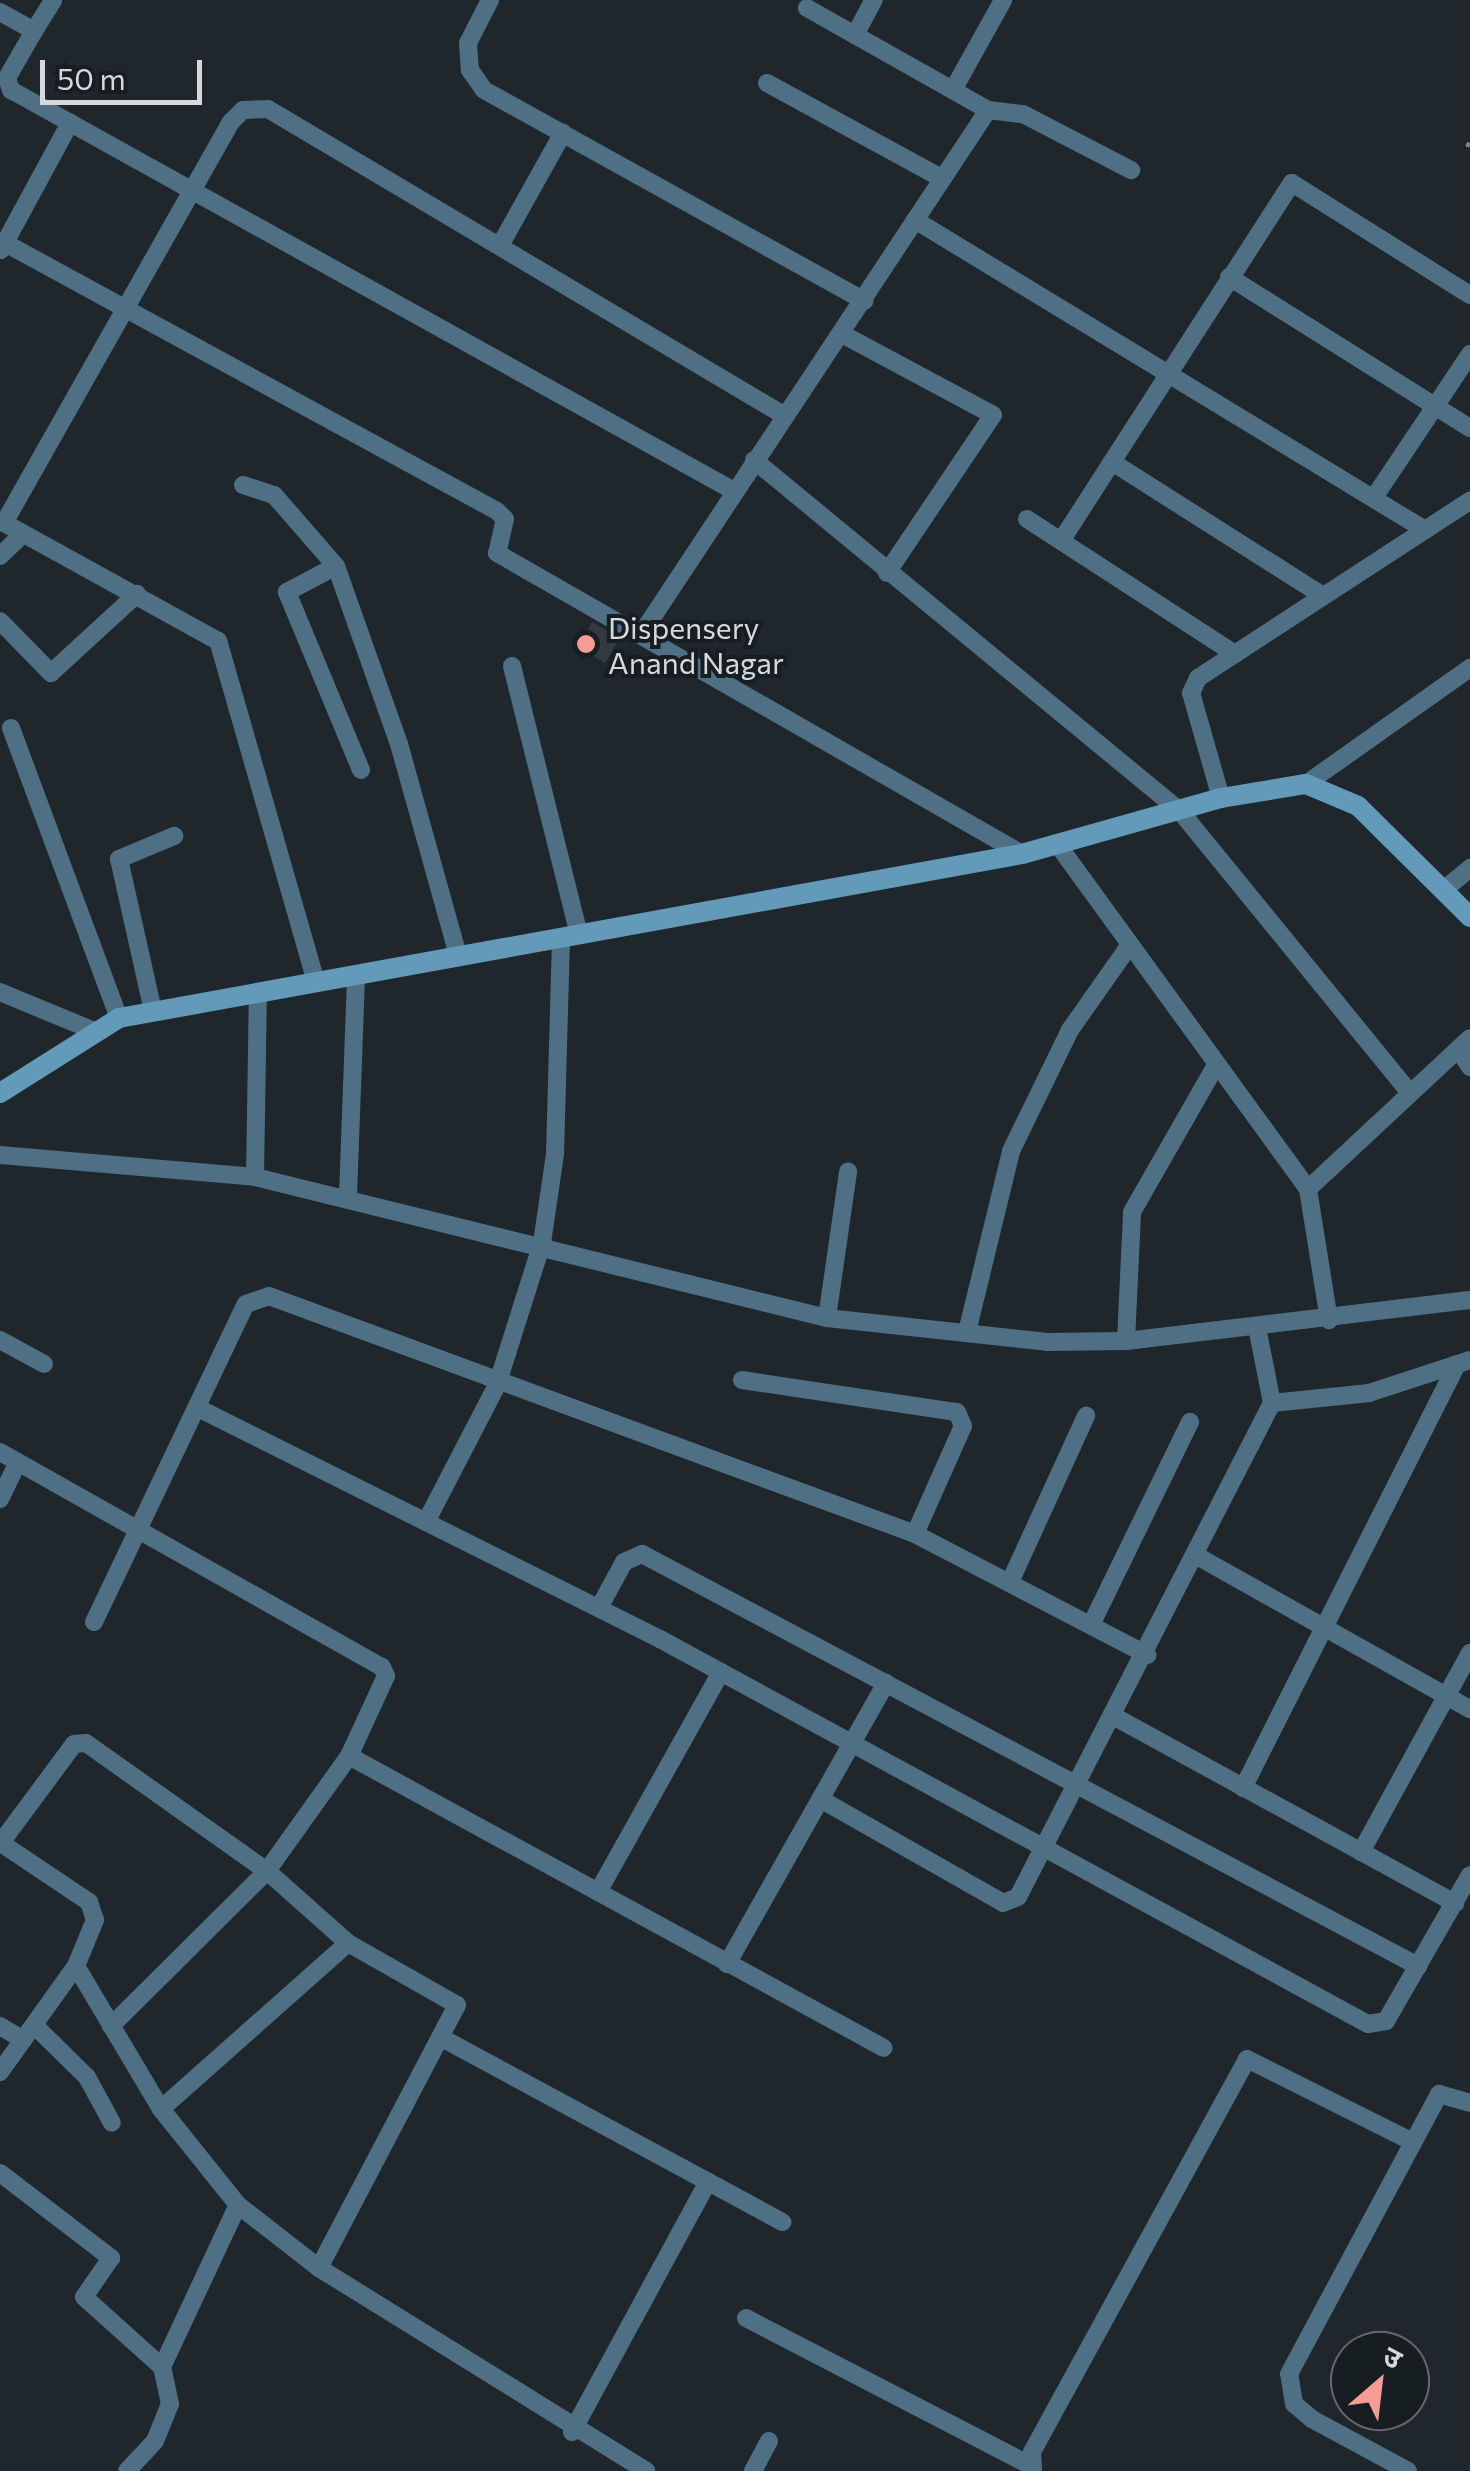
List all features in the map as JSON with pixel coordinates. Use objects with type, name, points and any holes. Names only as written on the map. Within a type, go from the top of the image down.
[{"type":"street","points":[[52,0],[5,84],[190,191],[732,490]]},
{"type":"street","points":[[490,0],[468,42],[470,70],[484,90],[864,300]]},
{"type":"street","points":[[855,35],[874,0]]},
{"type":"street","points":[[953,90],[1002,0]]},
{"type":"street","points":[[807,8],[988,110],[1023,114],[1131,170]]},
{"type":"street","points":[[0,12],[34,31]]},
{"type":"street","points":[[767,83],[942,180]]},
{"type":"street","points":[[316,982],[218,641],[22,534],[4,516],[231,122],[243,110],[268,109],[502,242],[786,416]]},
{"type":"street","points":[[642,633],[732,490],[842,334],[988,110]]},
{"type":"street","points":[[70,123],[3,248],[127,308],[497,510],[505,519],[497,553],[1022,854]]},
{"type":"street","points":[[502,242],[563,134]]},
{"type":"street","points":[[1062,542],[1292,183],[1470,294]]},
{"type":"street","points":[[916,220],[1375,496],[1425,530]]},
{"type":"street","points":[[1229,277],[1470,428]]},
{"type":"street","points":[[842,334],[992,416],[887,573]]},
{"type":"street","points":[[1375,496],[1470,354]]},
{"type":"street","points":[[754,460],[1180,811],[1410,1093]]},
{"type":"street","points":[[1112,462],[1323,596]]},
{"type":"street","points":[[242,484],[274,495],[336,566],[399,744],[458,956]]},
{"type":"street","points":[[1221,798],[1192,694],[1198,678],[1425,530],[1467,508]]},
{"type":"street","points":[[1027,519],[1236,654]]},
{"type":"street","points":[[0,556],[22,534]]},
{"type":"street","points":[[336,566],[287,592],[361,770]]},
{"type":"street","points":[[0,622],[51,674],[137,594]]},
{"type":"street","points":[[427,1520],[498,1385],[542,1243],[555,1154],[570,936],[512,666]]},
{"type":"street","points":[[0,1092],[119,1018],[1022,854],[1221,798],[1306,784],[1470,668]]},
{"type":"street","points":[[10,728],[119,1018]]},
{"type":"street","points":[[1306,784],[1358,806],[1470,917]]},
{"type":"street","points":[[153,1011],[119,859],[174,836]]},
{"type":"street","points":[[1058,845],[1127,948],[1308,1189],[1330,1320]]},
{"type":"street","points":[[1446,889],[1470,868]]},
{"type":"street","points":[[966,1332],[1011,1151],[1070,1030],[1127,948]]},
{"type":"street","points":[[348,1196],[356,976]]},
{"type":"street","points":[[0,992],[94,1031]]},
{"type":"street","points":[[255,1177],[258,992]]},
{"type":"street","points":[[1308,1189],[1464,1044],[1470,1068]]},
{"type":"street","points":[[1126,1341],[1132,1212],[1214,1067]]},
{"type":"street","points":[[0,1155],[255,1177],[542,1243],[827,1318],[966,1332],[1126,1341],[1330,1320],[1470,1300]]},
{"type":"street","points":[[827,1318],[848,1172]]},
{"type":"street","points":[[94,1622],[246,1304],[260,1296],[915,1534],[1147,1654]]},
{"type":"street","points":[[822,1800],[1003,1903],[1018,1897],[1115,1718],[1272,1403],[1257,1327]]},
{"type":"street","points":[[0,1340],[44,1364]]},
{"type":"street","points":[[1272,1403],[1370,1393],[1464,1362]]},
{"type":"street","points":[[1243,1788],[1464,1362]]},
{"type":"street","points":[[742,1380],[963,1416],[915,1534]]},
{"type":"street","points":[[198,1408],[427,1520],[721,1672],[1378,2028],[1470,1874]]},
{"type":"street","points":[[1010,1582],[1086,1416]]},
{"type":"street","points":[[1092,1625],[1190,1422]]},
{"type":"street","points":[[0,1452],[141,1527],[382,1666],[386,1686],[349,1756],[267,1870],[112,2026]]},
{"type":"street","points":[[0,1499],[18,1462]]},
{"type":"street","points":[[599,1608],[624,1562],[642,1554],[1418,1966]]},
{"type":"street","points":[[1197,1556],[1470,1709]]},
{"type":"street","points":[[1361,1852],[1470,1652]]},
{"type":"street","points":[[598,1892],[721,1672]]},
{"type":"street","points":[[727,1964],[886,1683]]},
{"type":"street","points":[[1115,1718],[1455,1902]]},
{"type":"street","points":[[0,2072],[76,1966],[95,1920],[90,1902],[0,1843],[80,1742],[267,1870],[348,1944],[457,2005],[320,2268]]},
{"type":"street","points":[[349,1756],[884,2048]]},
{"type":"street","points":[[161,2109],[348,1944]]},
{"type":"street","points":[[76,1966],[161,2109],[238,2205],[320,2268],[572,2432],[646,2471]]},
{"type":"street","points":[[0,2026],[28,2032],[87,2077],[112,2123]]},
{"type":"street","points":[[442,2038],[782,2222]]},
{"type":"street","points":[[746,2318],[1031,2468],[1247,2059],[1413,2142]]},
{"type":"street","points":[[1408,2471],[1312,2418],[1289,2391],[1289,2374],[1438,2094],[1470,2103]]},
{"type":"street","points":[[0,2173],[111,2258],[84,2297],[162,2367],[170,2404],[155,2441],[127,2471]]},
{"type":"street","points":[[572,2432],[708,2182]]},
{"type":"street","points":[[162,2367],[238,2205]]},
{"type":"street","points":[[753,2471],[769,2441]]},
{"type":"building","points":[[592,622],[620,638],[605,663],[578,647]]},
{"type":"place","name":"Dispensery Anand Nagar","points":[[586,644]]}]
